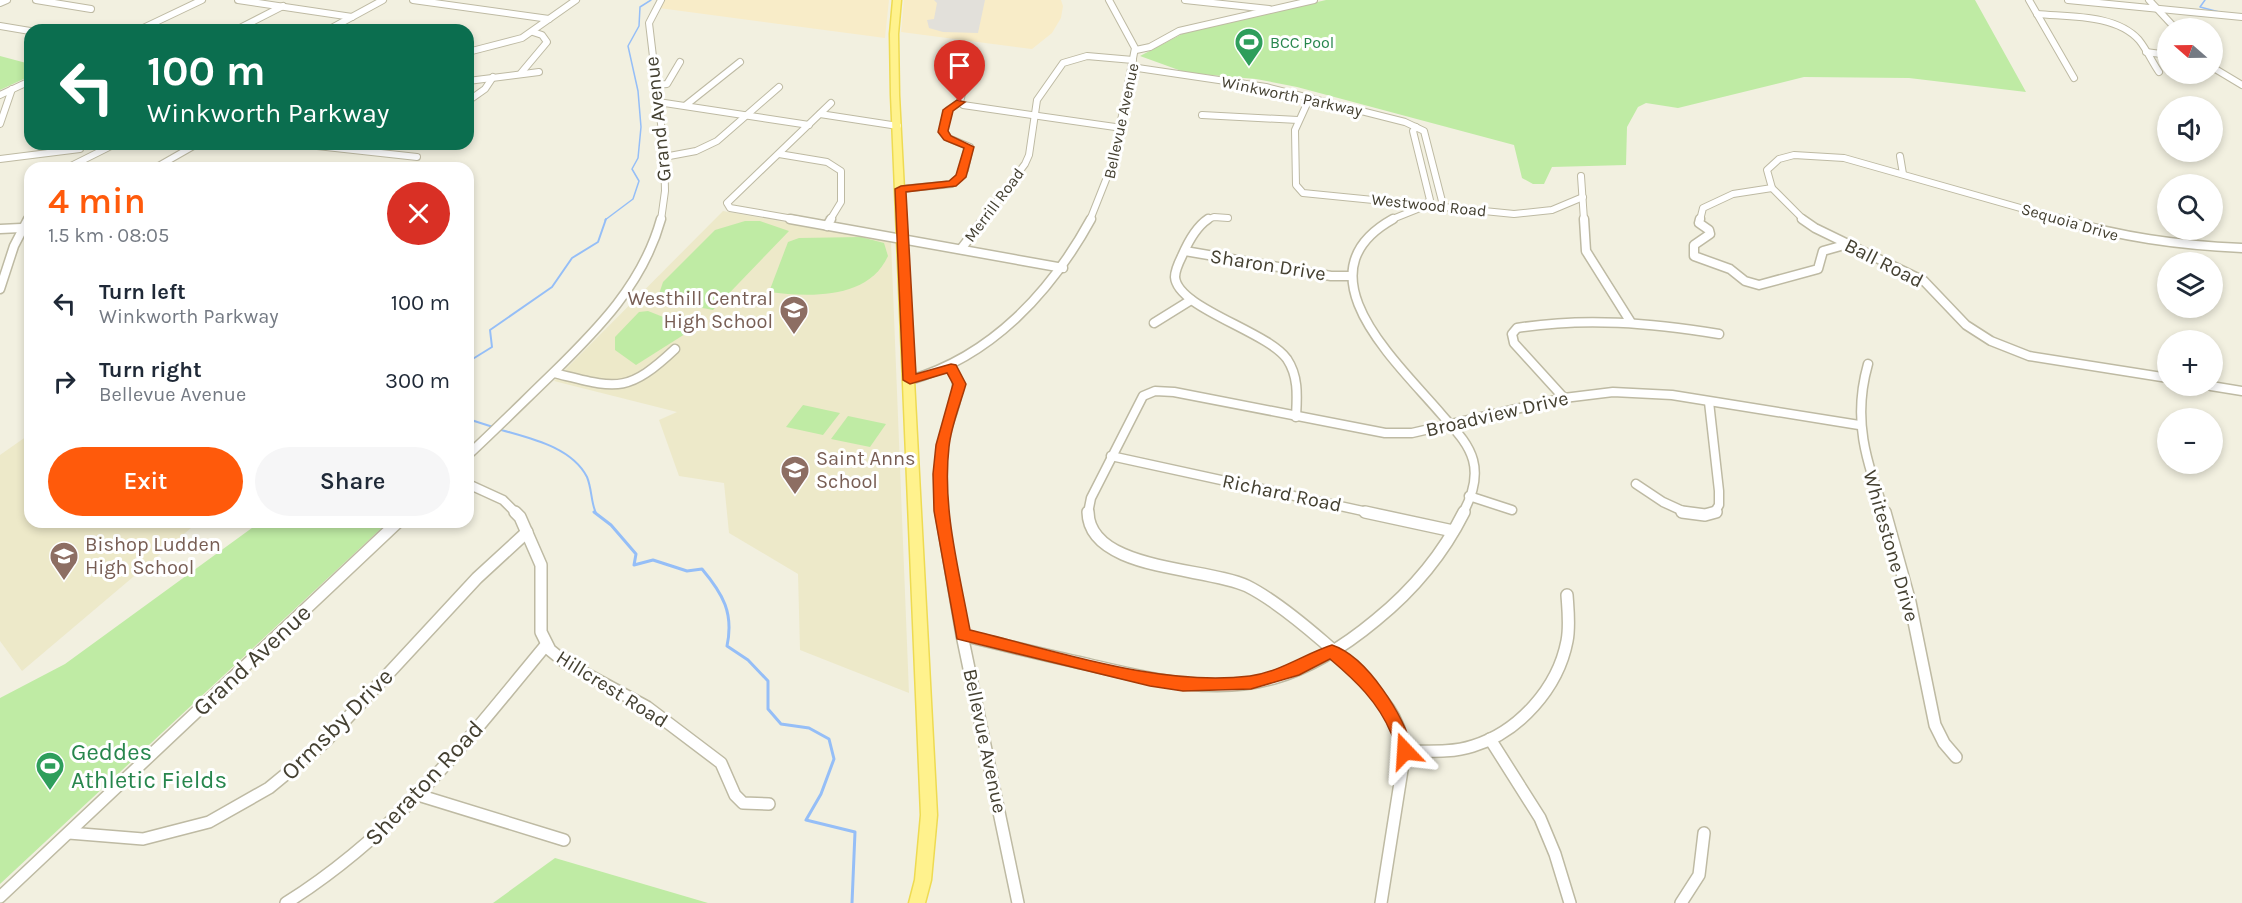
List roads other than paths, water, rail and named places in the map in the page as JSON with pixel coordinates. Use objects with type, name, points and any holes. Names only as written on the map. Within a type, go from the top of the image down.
[{"type":"main road","points":[[897,0],[894,35],[929,815],[923,880],[917,903]]},
{"type":"street","points":[[0,3],[8,0]]},
{"type":"street","points":[[36,0],[91,9]]},
{"type":"street","points":[[152,24],[202,0]]},
{"type":"street","points":[[238,0],[352,17]]},
{"type":"street","points":[[339,24],[383,0]]},
{"type":"street","points":[[413,0],[549,20]]},
{"type":"street","points":[[474,51],[506,44],[533,32],[576,0]]},
{"type":"street","name":"Grand Avenue","points":[[474,449],[611,316],[638,280],[647,261],[665,199],[664,157],[649,24],[661,0]]},
{"type":"street","name":"Bellevue Avenue","points":[[910,380],[951,368],[989,343],[1063,268],[1101,201],[1112,171],[1122,128],[1136,50],[1135,43],[1109,0]]},
{"type":"street","points":[[1185,0],[1275,10]]},
{"type":"street","points":[[1136,50],[1150,47],[1179,31],[1314,0]]},
{"type":"street","points":[[2029,0],[2074,78]]},
{"type":"street","points":[[2068,0],[2242,17]]},
{"type":"street","points":[[2149,0],[2166,18]]},
{"type":"street","points":[[250,24],[283,6]]},
{"type":"street","points":[[2037,14],[2088,20],[2117,27],[2136,37],[2157,70]]},
{"type":"street","points":[[0,26],[24,30]]},
{"type":"street","points":[[521,73],[547,42],[542,35],[533,32]]},
{"type":"street","points":[[2146,52],[2157,54]]},
{"type":"street","name":"Merrill Road","points":[[961,249],[1025,164],[1029,155],[1033,115],[1045,86],[1065,61],[1087,56],[1132,63]]},
{"type":"street","points":[[656,85],[667,84],[680,62]]},
{"type":"street","points":[[686,105],[740,62]]},
{"type":"street","name":"Winkworth Parkway","points":[[1132,63],[1158,73],[1251,84],[1310,97],[1416,128]]},
{"type":"street","points":[[901,189],[952,184],[961,177],[969,147],[948,138],[943,132],[948,110],[960,102],[964,83],[949,65]]},
{"type":"street","points":[[474,80],[539,72]]},
{"type":"street","points":[[2223,74],[2242,85]]},
{"type":"street","points":[[474,97],[486,89],[494,77]]},
{"type":"street","points":[[0,95],[24,84]]},
{"type":"street","points":[[664,157],[706,147],[748,115],[779,87]]},
{"type":"street","points":[[0,124],[2,111],[12,89]]},
{"type":"street","points":[[1202,116],[1298,120],[1310,97]]},
{"type":"street","points":[[658,102],[809,124]]},
{"type":"street","points":[[960,102],[963,105],[1122,128]]},
{"type":"street","points":[[831,103],[730,200],[728,206],[737,210],[1063,268]]},
{"type":"street","points":[[820,114],[898,126]]},
{"type":"street","name":"Westwood Road","points":[[1298,120],[1296,130],[1297,188],[1311,194],[1443,205],[1514,214],[1562,207],[1583,197]]},
{"type":"street","points":[[963,635],[1150,679],[1183,684],[1213,685],[1258,681],[1293,670],[1332,651],[1363,631],[1419,581],[1453,531],[1469,496],[1474,466],[1462,438],[1373,332],[1357,303],[1351,276],[1356,252],[1373,231],[1430,201],[1413,131],[1416,128],[1424,131],[1443,205]]},
{"type":"street","points":[[0,159],[62,150]]},
{"type":"street","points":[[79,162],[103,150]]},
{"type":"street","points":[[166,162],[186,150]]},
{"type":"street","points":[[344,150],[417,157]]},
{"type":"street","points":[[779,154],[827,162],[841,171],[841,202],[827,226]]},
{"type":"street","name":"Sequoia Drive","points":[[1772,188],[1767,174],[1770,166],[1779,159],[1812,154],[1844,158],[2115,235],[2178,245],[2242,248]]},
{"type":"street","points":[[1900,156],[1903,174]]},
{"type":"street","points":[[1581,176],[1583,238],[1589,261],[1630,321]]},
{"type":"street","points":[[1772,188],[1733,194],[1705,207],[1700,212],[1699,223],[1709,230],[1710,234],[1694,244],[1694,256],[1730,269],[1752,284],[1767,285],[1792,274],[1818,269],[1822,251],[1848,244]]},
{"type":"street","name":"Ball Road","points":[[1772,188],[1791,211],[1805,221],[1924,280],[1966,325],[1991,342],[2030,356],[2157,376]]},
{"type":"street","name":"Westwood Road","points":[[1562,207],[1583,212]]},
{"type":"street","points":[[1228,218],[1205,220],[1197,229],[1185,251],[1175,277],[1181,291],[1191,300],[1260,336],[1286,357],[1298,380],[1296,417]]},
{"type":"street","points":[[0,289],[24,224]]},
{"type":"street","points":[[0,229],[21,228]]},
{"type":"street","name":"Sharon Drive","points":[[1185,251],[1331,276],[1351,276]]},
{"type":"street","points":[[1154,323],[1191,300]]},
{"type":"street","points":[[1564,398],[1514,344],[1512,336],[1517,328],[1598,321],[1630,321],[1719,334]]},
{"type":"street","points":[[554,373],[612,386],[630,385],[650,374],[675,349]]},
{"type":"street","name":"Whitestone Drive","points":[[1868,364],[1862,380],[1859,425],[1871,478],[1892,533],[1912,607],[1935,725],[1944,743],[1956,757]]},
{"type":"street","name":"Bellevue Avenue","points":[[951,368],[958,379],[959,390],[942,445],[941,511],[963,635],[1018,903]]},
{"type":"street","points":[[2223,388],[2242,391]]},
{"type":"street","name":"Broadview Drive","points":[[1111,456],[1139,401],[1155,392],[1174,392],[1385,433],[1412,433],[1564,398],[1613,392],[1637,392],[1859,425]]},
{"type":"street","points":[[1636,484],[1689,514],[1700,516],[1714,513],[1719,505],[1719,491],[1709,402]]},
{"type":"street","points":[[1111,456],[1087,508],[1088,524],[1105,545],[1133,558],[1232,580],[1260,592],[1284,607],[1361,675],[1383,700],[1401,734],[1405,751],[1381,903]]},
{"type":"street","name":"Richard Road","points":[[1111,456],[1453,531]]},
{"type":"street","name":"Hillcrest Road","points":[[474,486],[492,494],[513,508],[527,532],[541,565],[541,632],[546,645],[566,663],[646,707],[722,762],[735,795],[743,803],[769,804]]},
{"type":"street","points":[[1469,496],[1512,510]]},
{"type":"street","name":"Grand Avenue","points":[[0,897],[392,528]]},
{"type":"street","name":"Ormsby Drive","points":[[69,832],[90,837],[142,839],[167,835],[227,814],[251,801],[303,763],[513,543],[527,532]]},
{"type":"street","points":[[1405,751],[1455,750],[1490,739],[1519,720],[1553,680],[1566,644],[1567,595]]},
{"type":"street","name":"Sheraton Road","points":[[286,903],[376,839],[418,795],[546,645]]},
{"type":"street","points":[[1490,739],[1540,818],[1555,854],[1570,903]]},
{"type":"street","points":[[418,795],[564,840]]},
{"type":"street","points":[[1681,903],[1700,876],[1704,833]]},
{"type":"waterway","points":[[606,219],[633,199],[639,181],[632,169],[638,158],[641,127],[638,91],[628,46],[639,26],[640,7],[651,0]]},
{"type":"waterway","points":[[2205,0],[2200,7],[2223,13]]},
{"type":"waterway","points":[[474,358],[492,347],[490,330],[552,287],[572,258],[598,242],[606,219]]},
{"type":"waterway","points":[[474,421],[493,427]]},
{"type":"waterway","points":[[498,429],[548,445],[571,458],[587,477],[596,513]]},
{"type":"waterway","points":[[594,512],[611,525],[636,554],[634,565],[653,560],[687,571],[702,569],[716,587],[725,604],[729,624],[727,646],[748,660],[768,681],[768,709],[781,724],[809,728],[829,739],[834,759],[821,794],[806,820],[855,832],[852,903]]},
{"type":"place","name":"BCC Pool","points":[[1249,68]]},
{"type":"place","name":"Westhill Central High School","points":[[794,336]]},
{"type":"place","name":"Saint Anns School","points":[[795,496]]},
{"type":"place","name":"Bishop Ludden High School","points":[[64,582]]},
{"type":"place","name":"Geddes Athletic Fields","points":[[50,792]]}]
